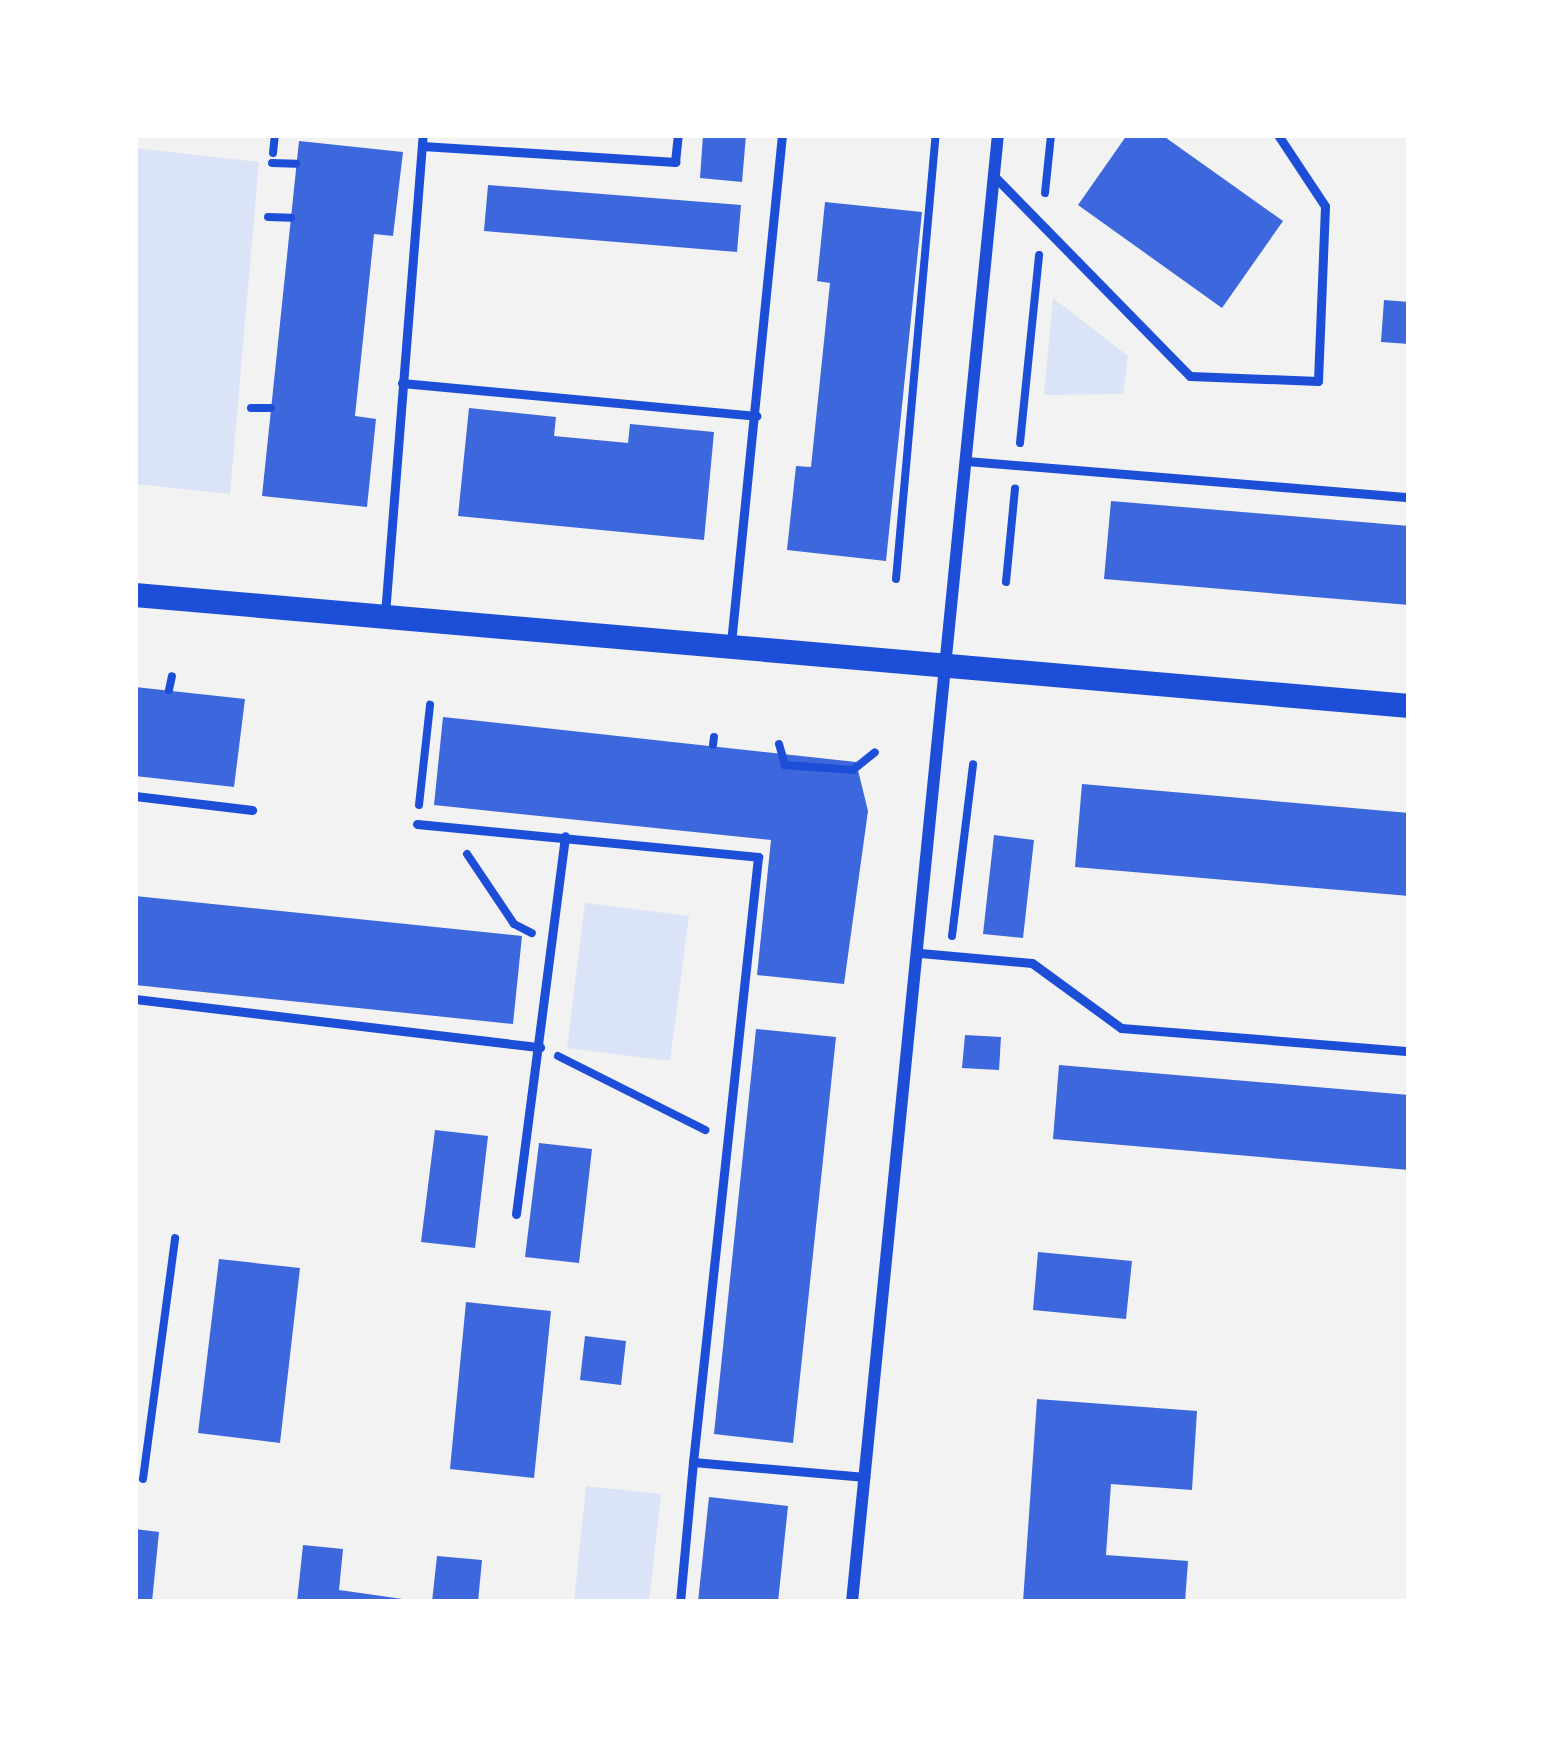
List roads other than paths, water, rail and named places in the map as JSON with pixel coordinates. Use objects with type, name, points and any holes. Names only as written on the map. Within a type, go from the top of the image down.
[{"type":"main road","points":[[135,595],[1409,706]]},
{"type":"street","points":[[851,1602],[949,667],[998,135]]},
{"type":"lane","points":[[384,619],[423,141],[675,162],[678,135]]},
{"type":"lane","points":[[730,648],[782,135]]},
{"type":"lane","points":[[994,176],[1190,376],[1318,381],[1325,206],[1278,141],[1264,135]]},
{"type":"lane","points":[[403,383],[756,416]]},
{"type":"lane","points":[[967,460],[1409,497]]},
{"type":"lane","points":[[135,796],[253,809]]},
{"type":"lane","points":[[417,824],[758,856],[680,1602]]},
{"type":"lane","points":[[516,1214],[565,836]]},
{"type":"lane","points":[[920,953],[1032,962],[1121,1028],[1409,1051]]},
{"type":"lane","points":[[135,999],[540,1047]]},
{"type":"lane","points":[[693,1462],[865,1477]]}]
